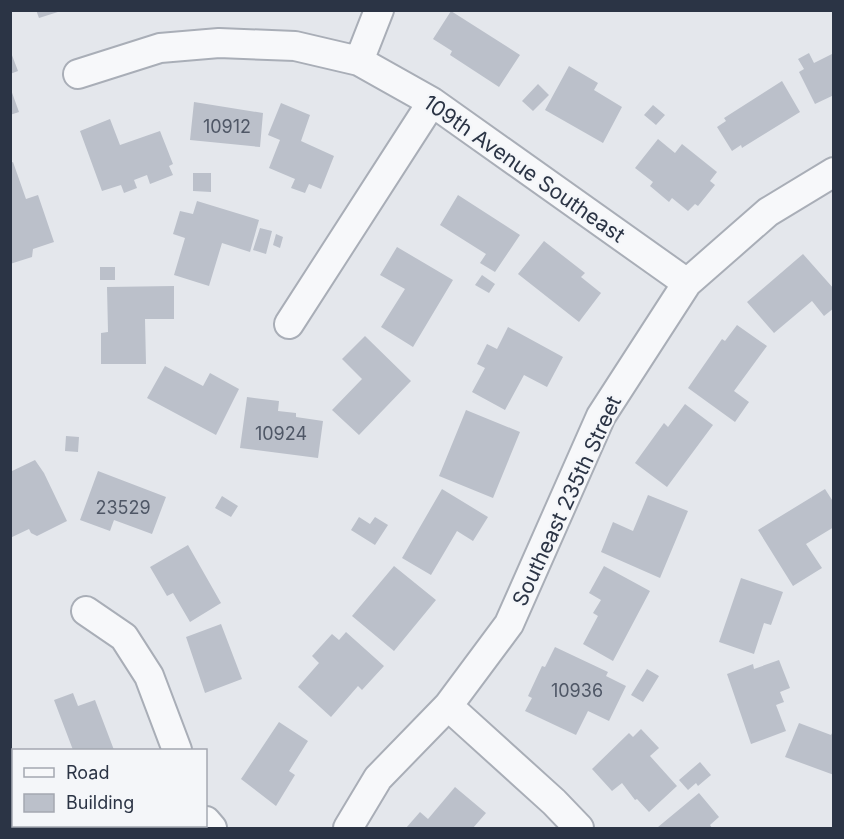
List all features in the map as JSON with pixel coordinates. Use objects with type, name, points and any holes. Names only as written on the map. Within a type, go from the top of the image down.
[{"type":"street","points":[[359,61],[379,10]]},
{"type":"street","name":"109th Avenue Southeast","points":[[78,74],[160,48],[219,43],[295,46],[359,61],[432,102],[687,283]]},
{"type":"street","points":[[289,324],[432,102]]},
{"type":"street","name":"Southeast 235th Street","points":[[348,828],[378,778],[448,705],[509,624],[602,416],[687,283],[768,212],[834,172]]},
{"type":"street","points":[[86,611],[124,637],[149,676],[177,749]]},
{"type":"street","points":[[448,705],[554,802],[579,828]]},
{"type":"building","points":[[36,10],[61,10],[61,11],[39,18]]},
{"type":"building","points":[[451,11],[520,55],[499,87],[450,55],[452,51],[433,39]]},
{"type":"building","points":[[10,50],[18,71],[10,74]]},
{"type":"building","points":[[809,53],[814,63],[834,53],[834,95],[815,104],[799,72],[804,69],[798,59]]},
{"type":"building","points":[[569,66],[598,83],[594,90],[622,107],[603,143],[545,110]]},
{"type":"building","points":[[782,81],[800,112],[742,148],[741,145],[732,151],[717,127],[726,121],[724,118]]},
{"type":"building","points":[[538,84],[549,95],[533,111],[522,101]]},
{"type":"building","points":[[10,87],[19,112],[10,115]]},
{"type":"building","points":[[194,102],[263,113],[260,147],[190,140]]},
{"type":"building","points":[[281,103],[310,115],[301,141],[334,156],[321,189],[309,184],[305,193],[291,188],[295,179],[269,168],[280,140],[268,135]]},
{"type":"building","points":[[653,105],[665,115],[656,125],[644,115]]},
{"type":"building","points":[[110,119],[120,145],[160,131],[173,164],[169,166],[173,175],[150,184],[147,175],[134,180],[137,188],[124,193],[121,185],[102,191],[80,131]]},
{"type":"building","points":[[658,139],[675,153],[682,144],[717,172],[710,181],[715,185],[698,206],[695,204],[688,211],[672,198],[669,202],[650,186],[653,182],[635,168]]},
{"type":"building","points":[[13,162],[26,199],[38,195],[54,242],[33,249],[32,257],[10,264],[10,163]]},
{"type":"building","points":[[193,173],[211,173],[211,192],[193,191]]},
{"type":"building","points":[[458,195],[520,235],[495,272],[480,263],[486,254],[440,225]]},
{"type":"building","points":[[197,201],[259,220],[250,252],[222,243],[209,286],[174,275],[185,238],[173,234],[180,211],[193,214]]},
{"type":"building","points":[[260,228],[272,231],[266,254],[253,250]]},
{"type":"building","points":[[276,234],[283,237],[280,248],[273,245]]},
{"type":"building","points":[[544,241],[585,273],[581,277],[601,293],[579,322],[518,274]]},
{"type":"building","points":[[397,247],[453,280],[413,347],[381,327],[405,289],[380,275]]},
{"type":"building","points":[[803,254],[834,289],[834,308],[824,316],[812,301],[774,333],[747,302]]},
{"type":"building","points":[[100,267],[115,267],[115,280],[100,280]]},
{"type":"building","points":[[482,275],[495,284],[489,293],[475,285]]},
{"type":"building","points":[[174,286],[174,319],[145,319],[146,364],[101,364],[101,333],[108,332],[107,287]]},
{"type":"building","points":[[737,325],[767,346],[734,391],[749,402],[735,422],[688,388],[722,339],[725,341]]},
{"type":"building","points":[[508,327],[563,357],[547,387],[524,375],[505,410],[472,392],[485,368],[477,364],[487,344],[497,349]]},
{"type":"building","points":[[365,336],[411,381],[359,435],[332,410],[362,379],[342,359]]},
{"type":"building","points":[[165,366],[203,386],[210,373],[239,389],[216,435],[147,398]]},
{"type":"building","points":[[247,397],[279,401],[278,411],[296,413],[296,417],[323,421],[318,458],[240,448]]},
{"type":"building","points":[[685,404],[713,425],[667,487],[635,463],[664,423],[668,427]]},
{"type":"building","points":[[466,410],[520,432],[493,498],[439,476]]},
{"type":"building","points":[[66,436],[79,437],[78,452],[65,451]]},
{"type":"building","points":[[35,460],[44,473],[67,521],[37,536],[29,529],[10,538],[10,472]]},
{"type":"building","points":[[98,471],[166,497],[152,534],[114,520],[110,531],[80,520]]},
{"type":"building","points":[[442,489],[488,517],[473,541],[457,531],[431,575],[402,558]]},
{"type":"building","points":[[825,489],[834,503],[834,527],[806,544],[822,568],[793,586],[758,530]]},
{"type":"building","points":[[648,495],[688,511],[660,578],[601,552],[613,522],[633,531]]},
{"type":"building","points":[[222,496],[238,506],[231,517],[215,508]]},
{"type":"building","points":[[359,517],[370,524],[375,517],[388,525],[375,545],[351,530]]},
{"type":"building","points":[[188,545],[221,603],[190,622],[173,593],[167,596],[150,567]]},
{"type":"building","points":[[394,566],[436,600],[394,651],[352,616]]},
{"type":"building","points":[[604,566],[650,591],[613,661],[583,644],[598,616],[593,613],[601,600],[589,593]]},
{"type":"building","points":[[741,578],[783,592],[771,625],[764,623],[754,654],[719,642]]},
{"type":"building","points":[[221,624],[242,679],[205,693],[186,637]]},
{"type":"building","points":[[346,632],[384,666],[362,690],[358,686],[331,717],[298,687],[319,663],[312,656],[332,634],[339,640]]},
{"type":"building","points":[[555,647],[608,672],[606,676],[626,686],[609,721],[588,711],[576,735],[525,711],[532,698],[528,696],[542,666],[545,667]]},
{"type":"building","points":[[779,660],[790,688],[780,692],[784,702],[776,705],[786,731],[751,744],[727,674],[753,664],[754,669]]},
{"type":"building","points":[[647,669],[659,676],[643,702],[631,695]]},
{"type":"building","points":[[73,693],[78,706],[95,700],[114,749],[73,749],[54,700]]},
{"type":"building","points":[[279,722],[308,741],[289,771],[295,775],[276,806],[241,779]]},
{"type":"building","points":[[799,723],[831,735],[834,729],[834,775],[785,757]]},
{"type":"building","points":[[641,729],[659,748],[650,756],[677,786],[649,812],[637,799],[635,800],[622,783],[612,791],[592,769],[629,733],[633,737]]},
{"type":"building","points":[[700,762],[711,775],[698,786],[696,783],[688,790],[679,780]]},
{"type":"building","points":[[455,787],[486,813],[473,828],[406,828],[420,812],[428,819]]},
{"type":"building","points":[[699,793],[719,817],[710,825],[712,828],[658,827]]},
{"type":"building","points":[[90,827],[135,828],[91,828]]}]
